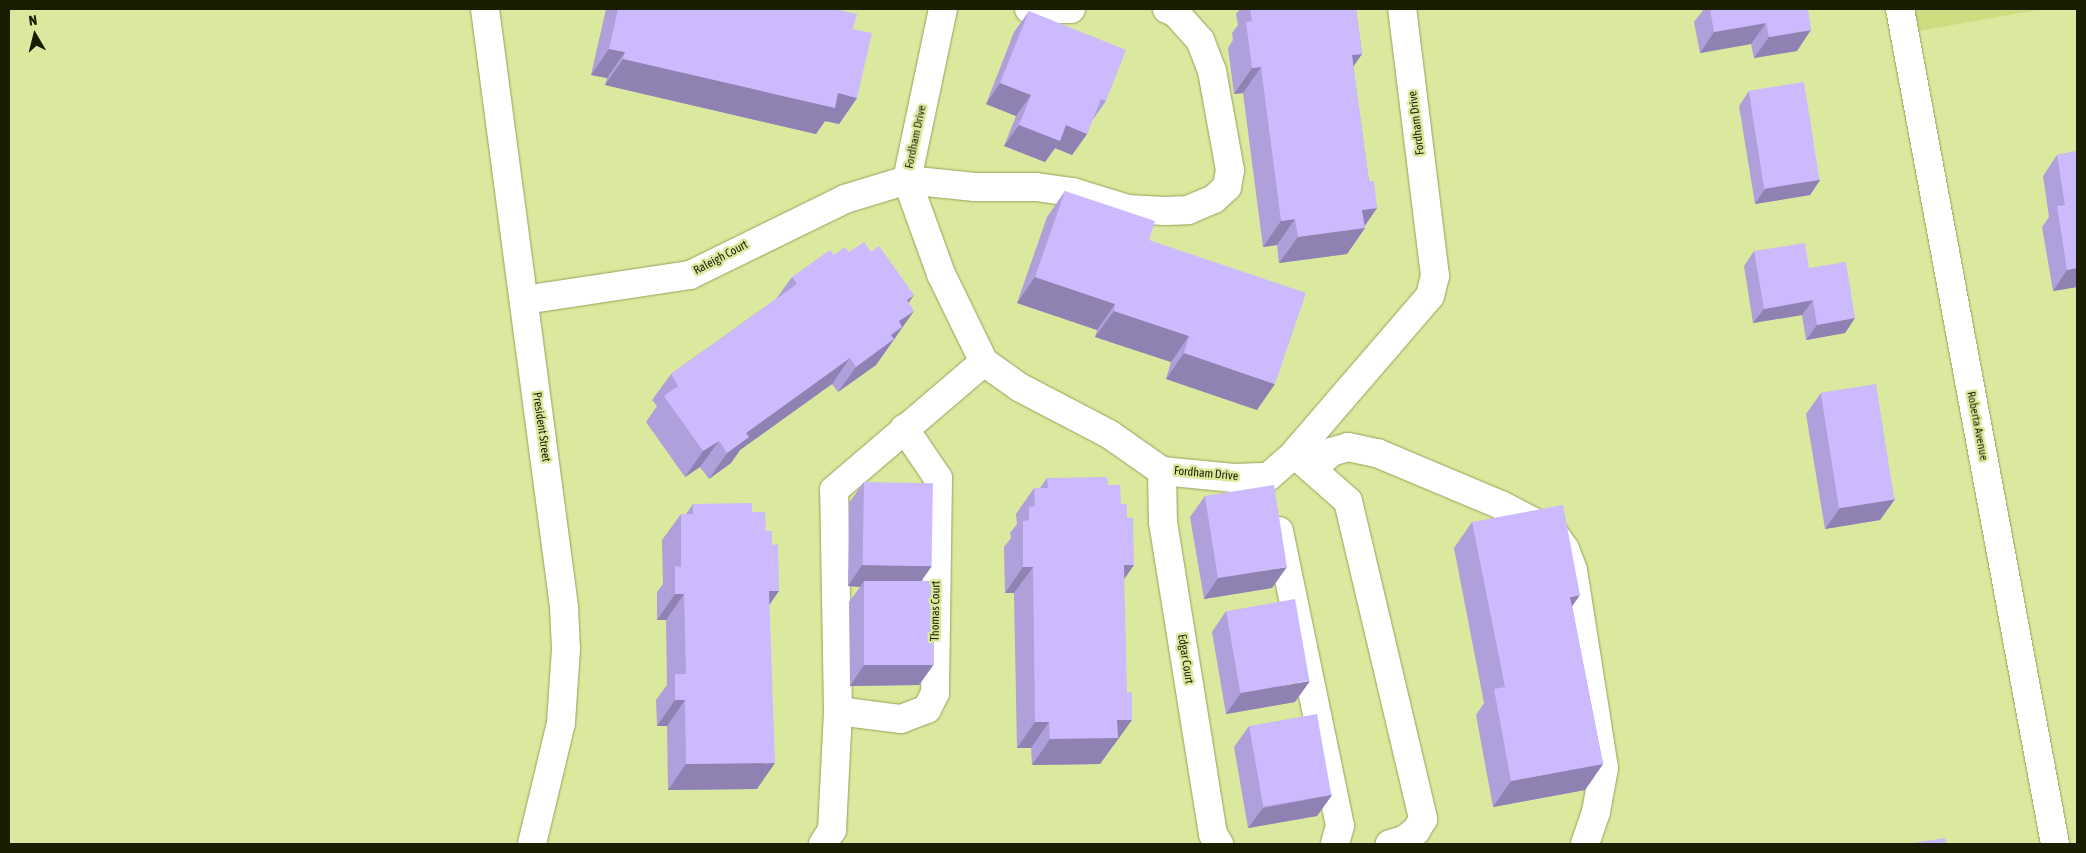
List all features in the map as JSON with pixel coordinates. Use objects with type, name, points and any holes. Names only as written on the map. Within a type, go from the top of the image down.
[{"type":"street","name":"President Street","points":[[485,9],[564,602],[566,649],[561,723],[532,844]]},
{"type":"street","name":"Fordham Drive","points":[[943,9],[907,180],[941,274],[984,362],[1019,387],[1109,434],[1162,471],[1234,478],[1268,477],[1303,462],[1430,296],[1435,276],[1402,9]]},
{"type":"street","points":[[1029,9],[1071,9]]},
{"type":"street","points":[[907,180],[975,187],[1036,187],[1073,192],[1128,209],[1156,211],[1188,210],[1214,199],[1227,186],[1230,170],[1212,71],[1200,40],[1176,13],[1166,9]]},
{"type":"street","name":"Roberta Avenue","points":[[1900,9],[2055,844]]},
{"type":"street","name":"Raleigh Court","points":[[524,300],[690,274],[845,199],[907,180]]},
{"type":"street","points":[[823,844],[832,830],[838,710],[834,490],[904,428],[984,362]]},
{"type":"street","name":"Thomas Court","points":[[838,710],[901,720],[927,709],[935,693],[938,478],[904,428]]},
{"type":"street","points":[[1390,844],[1404,840],[1416,831],[1423,819],[1348,501],[1303,462],[1348,447],[1377,452],[1501,505],[1553,532],[1561,544],[1573,570],[1604,768],[1596,812],[1585,844]]},
{"type":"street","name":"Edgar Court","points":[[1162,471],[1163,522],[1213,834],[1220,844]]},
{"type":"street","points":[[1268,477],[1340,826],[1335,844]]},
{"type":"green space","points":[[1909,9],[2043,9],[1913,32]]},
{"type":"building","points":[[618,9],[834,9],[857,14],[853,29],[872,33],[857,98],[838,93],[835,108],[623,59],[625,52],[609,49]]},
{"type":"building","points":[[1250,9],[1356,9],[1362,54],[1352,55],[1369,181],[1374,181],[1377,208],[1362,210],[1365,228],[1298,237],[1295,219],[1281,221],[1261,67],[1252,68],[1246,22],[1252,21]]},
{"type":"building","points":[[1710,9],[1808,9],[1811,30],[1769,37],[1766,23],[1714,32]]},
{"type":"building","points":[[1029,11],[1126,50],[1106,101],[1101,99],[1087,134],[1066,125],[1060,141],[1019,125],[1031,95],[1000,83]]},
{"type":"building","points":[[1804,82],[1819,180],[1764,189],[1749,91]]},
{"type":"building","points":[[2077,151],[2077,268],[2067,270],[2057,206],[2065,205],[2057,155]]},
{"type":"building","points":[[1065,191],[1155,221],[1149,240],[1306,293],[1275,384],[1184,353],[1189,336],[1114,311],[1115,304],[1035,277]]},
{"type":"building","points":[[864,242],[871,252],[879,246],[914,295],[907,300],[914,311],[899,321],[902,327],[891,335],[894,339],[856,367],[850,358],[746,433],[749,437],[727,453],[719,441],[703,451],[664,396],[678,386],[671,374],[797,284],[792,277],[830,250],[834,255],[845,247],[849,252]]},
{"type":"building","points":[[1805,243],[1809,268],[1846,262],[1855,318],[1817,325],[1813,300],[1764,309],[1754,251]]},
{"type":"building","points":[[1876,384],[1894,500],[1839,508],[1821,393]]},
{"type":"building","points":[[1107,477],[1108,485],[1120,485],[1121,504],[1127,504],[1127,518],[1133,518],[1134,565],[1124,565],[1127,693],[1132,692],[1132,720],[1117,720],[1118,738],[1050,739],[1049,722],[1035,722],[1033,567],[1023,567],[1023,521],[1029,520],[1029,507],[1035,506],[1034,488],[1048,488],[1047,478]]},
{"type":"building","points":[[864,482],[933,483],[932,566],[863,565]]},
{"type":"building","points":[[1274,485],[1287,567],[1218,578],[1205,496]]},
{"type":"building","points":[[752,503],[752,512],[765,512],[766,531],[772,531],[772,545],[778,544],[779,591],[769,591],[775,763],[686,764],[685,700],[675,700],[675,674],[686,674],[684,594],[675,594],[675,566],[681,567],[681,514],[693,514],[693,504]]},
{"type":"building","points":[[1563,505],[1580,595],[1570,597],[1603,764],[1511,781],[1494,689],[1505,687],[1472,522]]},
{"type":"building","points":[[864,581],[934,581],[934,665],[864,665]]},
{"type":"building","points":[[1295,599],[1309,681],[1240,693],[1226,611]]},
{"type":"building","points":[[1317,714],[1331,795],[1263,807],[1249,726]]},
{"type":"building","points":[[1945,838],[1946,844],[1906,844]]}]
